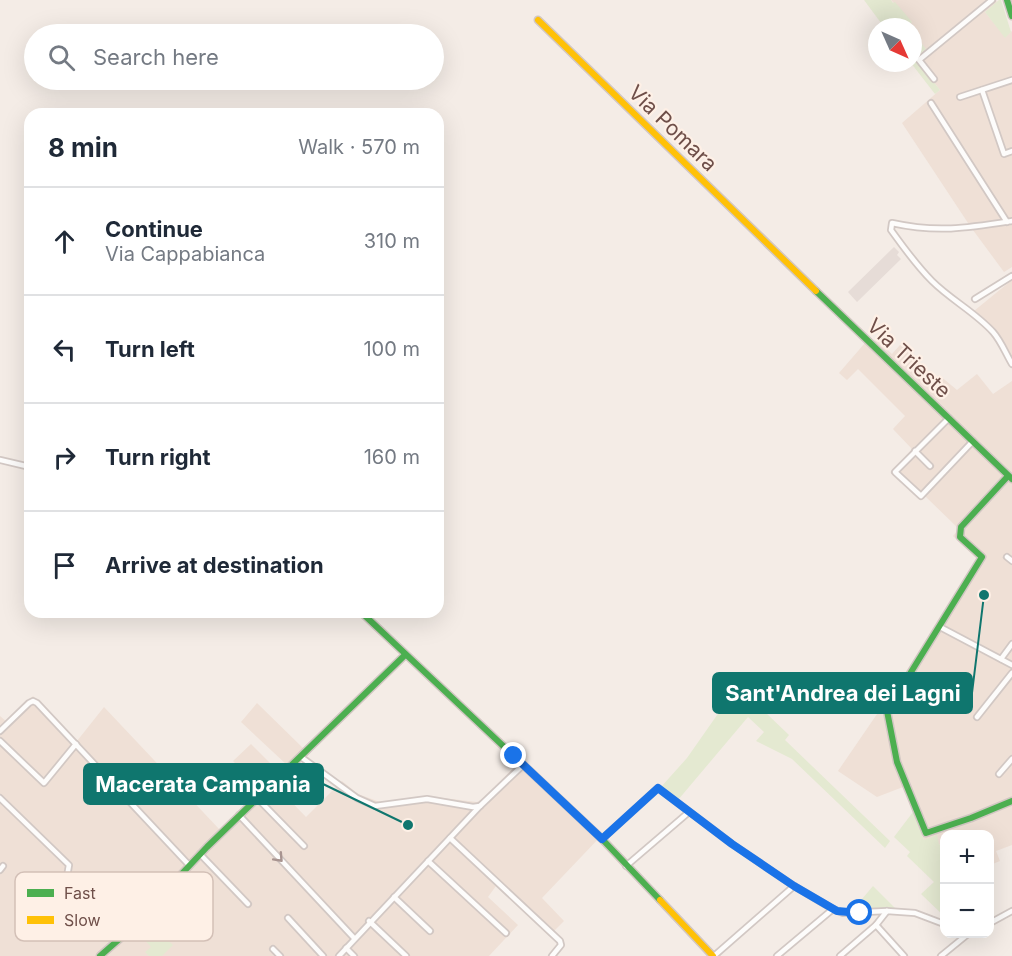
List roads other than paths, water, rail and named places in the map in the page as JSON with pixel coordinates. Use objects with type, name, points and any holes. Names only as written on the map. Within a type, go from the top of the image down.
[{"type":"street","points":[[934,79],[919,60],[992,0]]},
{"type":"street","points":[[1007,0],[1012,16]]},
{"type":"street","name":"Via Pomara","points":[[538,20],[784,260]]},
{"type":"street","points":[[960,97],[1012,80]]},
{"type":"street","points":[[982,90],[1005,154],[1012,151]]},
{"type":"street","points":[[931,103],[1010,222],[942,230],[892,223],[891,230],[911,259],[933,282],[978,317],[994,334],[1012,364]]},
{"type":"street","name":"Via Trieste","points":[[784,260],[1010,477]]},
{"type":"street","points":[[975,299],[1012,276]]},
{"type":"street","points":[[949,418],[895,472],[921,496],[973,441]]},
{"type":"street","points":[[915,451],[930,466]]},
{"type":"street","points":[[0,460],[24,466]]},
{"type":"street","points":[[1010,477],[962,527],[960,537],[982,557],[887,711],[897,762],[926,833],[1012,801]]},
{"type":"street","points":[[367,618],[602,839],[713,956],[794,886]]},
{"type":"street","points":[[940,627],[1012,665]]},
{"type":"street","points":[[1001,659],[1012,644]]},
{"type":"street","points":[[182,872],[405,655]]},
{"type":"street","points":[[977,717],[1012,672]]},
{"type":"street","points":[[0,731],[33,701],[189,865]]},
{"type":"street","points":[[0,741],[44,783],[76,744]]},
{"type":"street","points":[[301,756],[357,798],[375,806],[427,799],[473,807],[480,806]]},
{"type":"street","points":[[999,774],[1012,759]]},
{"type":"street","points":[[339,956],[369,921],[523,765]]},
{"type":"street","points":[[602,839],[658,788],[794,886],[833,909],[843,913],[887,911],[915,913],[940,922]]},
{"type":"street","points":[[0,798],[69,865],[68,872]]},
{"type":"street","points":[[257,798],[304,846]]},
{"type":"street","points":[[626,866],[689,812]]},
{"type":"street","points":[[239,815],[354,938]]},
{"type":"street","points":[[450,838],[560,941],[561,945],[552,956]]},
{"type":"street","points":[[200,854],[248,904]]},
{"type":"street","points":[[428,861],[506,933]]},
{"type":"street","points":[[394,897],[430,931]]},
{"type":"street","points":[[777,956],[833,909]]},
{"type":"street","points":[[840,956],[876,925],[887,911]]},
{"type":"street","points":[[994,920],[1012,911]]},
{"type":"street","points":[[288,918],[324,956]]},
{"type":"street","points":[[369,921],[406,956]]},
{"type":"street","points":[[876,925],[904,956]]},
{"type":"street","points":[[940,956],[962,938]]},
{"type":"street","points":[[100,956],[116,941]]},
{"type":"street","points":[[346,948],[354,956]]},
{"type":"street","points":[[273,949],[280,956]]},
{"type":"street","points":[[847,950],[852,956]]},
{"type":"place","name":"Sant'Andrea dei Lagni","points":[[984,595]]},
{"type":"place","name":"Macerata Campania","points":[[408,825]]}]
